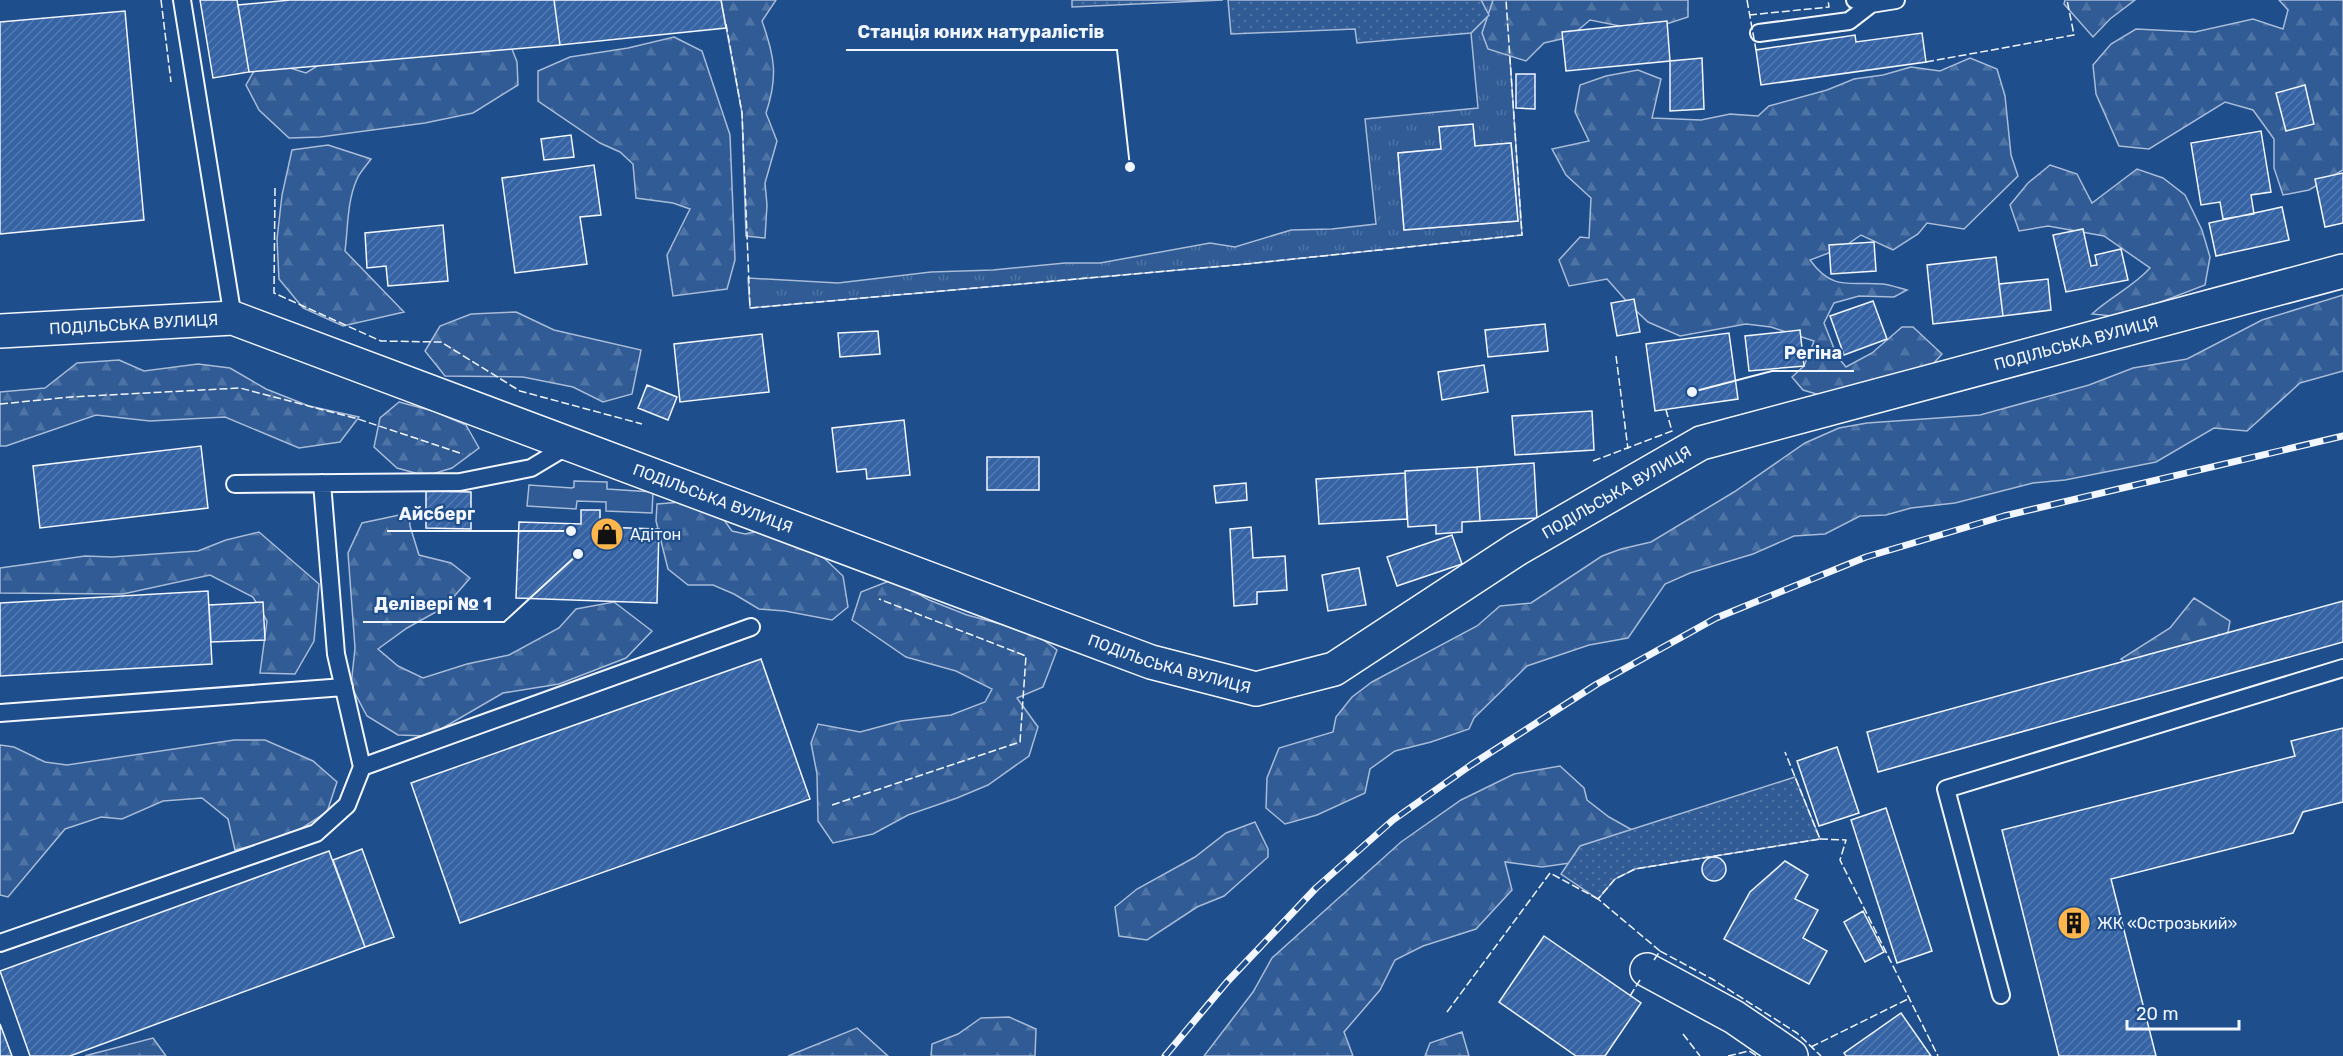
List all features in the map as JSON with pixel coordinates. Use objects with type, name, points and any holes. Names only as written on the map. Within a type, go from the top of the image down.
[{"type":"street","name":"ПОДІЛЬСЬКА ВУЛИЦЯ","points":[[0,331],[233,318],[1151,663],[1256,689],[1334,669],[1517,549],[1701,443],[2343,272]]},
{"type":"street","points":[[1647,970],[1734,1017],[1791,1056]]},
{"type":"lane","points":[[182,0],[233,318]]},
{"type":"lane","points":[[1759,33],[1849,21],[1863,2],[1896,0]]},
{"type":"lane","points":[[235,484],[460,482],[531,468],[571,444]]},
{"type":"lane","points":[[0,943],[316,833],[347,805],[362,767],[336,654],[322,483]]},
{"type":"lane","points":[[362,767],[751,627]]},
{"type":"lane","points":[[2001,995],[1946,789],[2343,668]]},
{"type":"lane","points":[[0,713],[344,687]]},
{"type":"green space","points":[[721,0],[776,0],[762,21],[770,46],[773,67],[772,88],[766,113],[777,141],[765,183],[767,205],[765,238],[746,236],[742,113]]},
{"type":"green space","points":[[1072,0],[1223,0],[1072,7]]},
{"type":"green space","points":[[1228,0],[1481,0],[1489,15],[1471,33],[1357,43],[1355,29],[1231,34]]},
{"type":"green space","points":[[1481,0],[1506,0],[1522,235],[1246,264],[750,308],[748,278],[838,283],[931,272],[993,270],[1065,263],[1100,263],[1210,243],[1235,247],[1291,230],[1332,229],[1376,224],[1365,119],[1478,108],[1471,33],[1488,15]],"holes":[[[1473,125],[1475,146],[1511,143],[1518,221],[1404,230],[1398,153],[1441,149],[1439,127]]]},
{"type":"green space","points":[[1493,0],[1688,0],[1688,17],[1645,31],[1590,20],[1570,37],[1544,43],[1526,61],[1488,49],[1482,33]]},
{"type":"green space","points":[[2065,0],[2135,0],[2110,19],[2093,37],[2064,4]]},
{"type":"green space","points":[[2279,0],[2343,0],[2343,170],[2309,190],[2283,195],[2274,168],[2274,139],[2253,110],[2225,102],[2149,149],[2119,146],[2096,94],[2093,65],[2111,44],[2136,29],[2195,32],[2253,19],[2283,29],[2288,10]]},
{"type":"green space","points":[[505,31],[517,62],[518,85],[473,113],[425,123],[320,137],[289,138],[259,110],[246,85],[262,57],[267,61],[306,73],[340,52]]},
{"type":"green space","points":[[674,37],[702,51],[730,135],[735,260],[727,289],[673,296],[667,255],[690,209],[673,203],[636,198],[633,164],[620,152],[600,143],[538,101],[538,71],[570,57],[628,48]]},
{"type":"green space","points":[[1970,58],[1997,69],[2005,96],[2011,155],[2018,176],[1964,229],[1927,223],[1918,234],[1893,250],[1861,235],[1842,248],[1810,260],[1826,277],[1835,281],[1851,284],[1883,284],[1907,290],[1894,297],[1859,296],[1834,303],[1824,323],[1837,356],[1846,367],[1872,353],[1902,327],[1913,327],[1942,354],[1924,374],[1823,396],[1803,390],[1792,377],[1804,366],[1814,341],[1771,327],[1746,324],[1680,336],[1648,322],[1607,279],[1569,286],[1559,260],[1580,237],[1589,238],[1591,198],[1566,175],[1552,149],[1589,141],[1575,112],[1580,85],[1606,76],[1638,70],[1661,79],[1652,118],[1701,120],[1730,114],[1758,116],[1769,106],[1827,90],[1854,79],[1883,75],[1911,67],[1940,71]]},
{"type":"green space","points":[[328,145],[371,159],[354,187],[345,251],[404,312],[343,326],[303,308],[279,279],[277,239],[282,195],[292,150]]},
{"type":"green space","points":[[2050,165],[2077,174],[2092,203],[2137,169],[2163,178],[2185,195],[2202,230],[2210,257],[2205,285],[2122,317],[2092,314],[2150,268],[2104,236],[2048,226],[2019,231],[2010,205],[2028,183]]},
{"type":"green space","points":[[2343,295],[2343,371],[2300,383],[2247,431],[2214,428],[2156,462],[2065,480],[2033,483],[1955,503],[1911,508],[1886,515],[1860,516],[1825,534],[1794,536],[1753,554],[1690,573],[1665,584],[1628,638],[1589,645],[1527,666],[1474,718],[1469,729],[1395,751],[1370,769],[1365,793],[1317,815],[1285,824],[1266,808],[1267,778],[1279,748],[1333,732],[1336,717],[1352,697],[1372,682],[1477,626],[1500,606],[1531,603],[1602,556],[1651,542],[1734,492],[1805,443],[1839,428],[1867,423],[1980,415],[2089,385],[2133,368],[2187,359],[2262,320]]},
{"type":"green space","points":[[516,312],[554,330],[641,350],[632,394],[603,402],[573,387],[523,377],[445,376],[425,351],[440,326],[471,314]]},
{"type":"green space","points":[[119,360],[144,371],[198,364],[230,368],[266,389],[309,406],[359,417],[340,442],[299,448],[225,417],[150,421],[96,415],[6,446],[0,446],[0,392],[45,388],[77,363]]},
{"type":"green space","points":[[399,402],[433,411],[466,425],[479,448],[452,468],[426,476],[397,468],[374,447],[380,418]]},
{"type":"green space","points":[[682,502],[724,520],[732,531],[745,534],[767,529],[824,558],[843,576],[848,607],[832,620],[785,611],[759,609],[713,585],[688,585],[668,569],[656,521],[657,504]]},
{"type":"green space","points":[[409,513],[410,526],[419,555],[451,563],[470,578],[445,607],[407,628],[378,649],[398,666],[423,678],[467,664],[509,655],[559,628],[576,609],[614,602],[652,631],[626,658],[559,684],[503,693],[429,736],[398,735],[367,716],[351,686],[355,648],[348,553],[362,523]]},
{"type":"green space","points":[[259,532],[319,584],[314,641],[295,674],[260,673],[267,621],[253,597],[210,575],[123,594],[0,593],[0,568],[85,556],[112,557],[198,551],[226,540]]},
{"type":"green space","points":[[889,581],[901,584],[929,600],[967,615],[1034,633],[1057,650],[1043,687],[1017,698],[1038,727],[1029,756],[988,785],[908,815],[873,834],[833,843],[818,821],[817,774],[811,743],[818,724],[860,732],[901,721],[951,715],[985,702],[992,689],[956,671],[906,657],[852,620],[861,592]]},
{"type":"green space","points":[[2194,598],[2230,621],[2228,632],[2213,644],[2141,674],[2121,659],[2170,628]]},
{"type":"green space","points":[[234,740],[265,740],[313,761],[337,782],[327,812],[288,837],[235,850],[228,819],[202,798],[163,801],[122,819],[101,817],[65,829],[8,897],[0,895],[0,745],[14,747],[45,762],[67,765]]},
{"type":"green space","points":[[1560,766],[1584,788],[1587,800],[1609,817],[1634,831],[1570,863],[1542,867],[1505,862],[1512,890],[1476,929],[1423,946],[1395,960],[1380,990],[1344,1032],[1353,1056],[1204,1056],[1253,992],[1272,958],[1401,842],[1461,800],[1514,774]]},
{"type":"green space","points":[[1795,777],[1820,839],[1635,869],[1615,879],[1598,899],[1561,874],[1580,846]]},
{"type":"green space","points":[[1255,822],[1268,849],[1268,857],[1224,896],[1197,907],[1147,940],[1119,936],[1115,907],[1137,889],[1195,857],[1226,833]]},
{"type":"green space","points":[[1009,1017],[1036,1029],[1035,1056],[931,1056],[932,1044],[958,1034],[981,1018]]},
{"type":"green space","points":[[857,1028],[888,1056],[788,1056]]},
{"type":"green space","points":[[1462,1032],[1469,1056],[1425,1056],[1430,1043]]},
{"type":"green space","points":[[153,1038],[166,1056],[85,1056],[92,1054]]},
{"type":"shaded area","points":[[574,481],[607,482],[607,489],[653,492],[652,513],[606,511],[606,502],[577,501],[576,509],[527,506],[529,485],[572,488]]},
{"type":"building","points":[[200,0],[237,0],[249,72],[213,78]]},
{"type":"building","points":[[290,0],[554,0],[560,45],[249,72],[238,5]]},
{"type":"building","points":[[554,0],[721,0],[726,28],[560,45]]},
{"type":"building","points":[[125,11],[144,220],[0,234],[0,22]]},
{"type":"building","points":[[1667,21],[1670,61],[1566,71],[1562,32]]},
{"type":"building","points":[[1922,33],[1926,62],[1761,85],[1756,50],[1855,35],[1856,42]]},
{"type":"building","points":[[1702,58],[1704,109],[1670,111],[1670,61]]},
{"type":"building","points":[[1516,74],[1535,74],[1535,109],[1516,108]]},
{"type":"building","points":[[2305,85],[2314,124],[2286,131],[2276,93]]},
{"type":"building","points":[[1473,124],[1475,146],[1511,143],[1518,221],[1404,230],[1398,153],[1441,149],[1439,127]]},
{"type":"building","points":[[2261,131],[2271,192],[2251,195],[2254,214],[2223,219],[2220,202],[2201,205],[2191,143]]},
{"type":"building","points":[[571,135],[574,157],[544,160],[541,139]]},
{"type":"building","points":[[594,165],[601,215],[580,217],[587,264],[515,273],[502,178]]},
{"type":"building","points":[[2343,173],[2343,223],[2325,227],[2315,179]]},
{"type":"building","points":[[2282,207],[2289,240],[2216,256],[2209,223]]},
{"type":"building","points":[[443,225],[448,281],[388,286],[386,266],[367,268],[365,233]]},
{"type":"building","points":[[2083,229],[2091,266],[2097,265],[2095,255],[2121,249],[2128,280],[2066,292],[2053,235]]},
{"type":"building","points":[[1874,242],[1876,271],[1831,274],[1829,245]]},
{"type":"building","points":[[1996,257],[2003,316],[1933,324],[1927,265]]},
{"type":"building","points":[[2048,279],[2051,310],[2003,316],[1999,284]]},
{"type":"building","points":[[1634,299],[1640,332],[1617,336],[1611,303]]},
{"type":"building","points":[[1873,301],[1887,339],[1844,355],[1830,316]]},
{"type":"building","points":[[1545,324],[1548,351],[1488,357],[1485,330]]},
{"type":"building","points":[[1800,330],[1804,366],[1749,371],[1745,336]]},
{"type":"building","points":[[878,331],[880,354],[840,357],[838,333]]},
{"type":"building","points":[[1729,333],[1738,399],[1655,411],[1646,344]]},
{"type":"building","points":[[762,334],[769,392],[680,402],[674,344]]},
{"type":"building","points":[[1484,365],[1488,392],[1442,400],[1438,372]]},
{"type":"building","points":[[647,385],[677,397],[668,420],[638,408]]},
{"type":"building","points":[[1592,411],[1594,450],[1515,455],[1512,416]]},
{"type":"building","points":[[904,420],[910,475],[867,479],[866,469],[837,472],[832,428]]},
{"type":"building","points":[[201,446],[208,508],[40,528],[33,466]]},
{"type":"building","points":[[987,457],[1039,457],[1039,490],[987,490]]},
{"type":"building","points":[[1534,463],[1537,518],[1480,521],[1477,467]]},
{"type":"building","points":[[1477,467],[1480,521],[1462,522],[1462,532],[1436,534],[1436,525],[1408,527],[1405,471]]},
{"type":"building","points":[[1405,473],[1407,519],[1319,524],[1316,479]]},
{"type":"building","points":[[1246,483],[1247,500],[1216,503],[1214,486]]},
{"type":"building","points":[[426,491],[471,492],[471,529],[426,528]]},
{"type":"building","points":[[581,510],[600,510],[600,527],[659,529],[657,603],[516,598],[519,522],[581,524]]},
{"type":"building","points":[[1251,527],[1253,558],[1285,556],[1287,590],[1257,592],[1257,604],[1234,606],[1230,529]]},
{"type":"building","points":[[1452,535],[1462,564],[1397,586],[1387,557]]},
{"type":"building","points":[[1359,568],[1366,605],[1328,611],[1322,575]]},
{"type":"building","points":[[208,591],[212,664],[0,676],[0,603]]},
{"type":"building","points":[[2343,601],[2343,642],[1878,772],[1867,732]]},
{"type":"building","points":[[263,602],[265,640],[211,642],[209,605]]},
{"type":"building","points":[[761,659],[810,799],[460,923],[411,783]]},
{"type":"building","name":"ЖК «Острозький»","points":[[2343,728],[2343,802],[2303,812],[2293,833],[2111,879],[2156,1056],[2059,1056],[2002,830],[2295,756],[2291,741]]},
{"type":"building","points":[[1837,747],[1859,813],[1819,826],[1797,761]]},
{"type":"building","points":[[1886,808],[1932,951],[1897,963],[1851,820]]},
{"type":"building","points":[[362,849],[394,937],[365,947],[333,860]]},
{"type":"building","points":[[329,851],[365,947],[70,1056],[30,1056],[0,971]]},
{"type":"building","points":[[1714,857],[1719,858],[1725,864],[1725,874],[1719,880],[1714,881],[1709,880],[1703,874],[1702,869],[1703,864],[1709,858]]},
{"type":"building","points":[[1785,861],[1808,875],[1795,899],[1818,910],[1803,938],[1827,951],[1809,984],[1724,939],[1750,892]]},
{"type":"building","points":[[1863,911],[1884,952],[1865,962],[1844,922]]},
{"type":"building","points":[[1544,936],[1641,1003],[1605,1056],[1576,1056],[1499,1002]]},
{"type":"building","points":[[1901,1013],[1931,1056],[1846,1056],[1844,1053]]},
{"type":"building","points":[[0,1024],[12,1056],[0,1056]]},
{"type":"railway","points":[[1165,1056],[1227,982],[1316,888],[1393,820],[1471,765],[1597,684],[1716,618],[1866,557],[2004,516],[2343,436]]},
{"type":"fence","points":[[161,0],[171,82]]},
{"type":"fence","points":[[726,24],[742,113],[750,308],[1246,264],[1522,235],[1506,0]]},
{"type":"fence","points":[[1747,0],[1756,50]]},
{"type":"fence","points":[[1749,15],[1829,7],[1828,0]]},
{"type":"fence","points":[[1926,62],[2074,35],[2067,0]]},
{"type":"fence","points":[[275,188],[274,293],[381,341],[441,342],[520,391],[642,424]]},
{"type":"fence","points":[[1616,356],[1628,449]]},
{"type":"fence","points":[[0,404],[71,397],[240,388],[358,419],[463,454]]},
{"type":"fence","points":[[1593,461],[1672,431],[1666,410]]},
{"type":"fence","points":[[832,805],[1020,742],[1026,656],[879,599]]},
{"type":"fence","points":[[1660,951],[1598,899],[1615,879],[1635,869],[1820,839],[1785,752]]},
{"type":"fence","points":[[1820,839],[1846,840],[1840,860],[1938,1056]]},
{"type":"fence","points":[[1447,1012],[1550,873],[1598,899]]},
{"type":"fence","points":[[1654,960],[1660,951],[1712,979],[1797,1033],[1821,1056]]},
{"type":"fence","points":[[1630,996],[1640,980]]},
{"type":"fence","points":[[1811,1047],[1910,998]]},
{"type":"fence","points":[[1683,1034],[1700,1056]]},
{"type":"fence","points":[[1728,1056],[1749,1051],[1757,1056]]},
{"type":"place","name":"Станція юних натуралістів","points":[[1130,167]]},
{"type":"place","name":"Регіна","points":[[1692,392]]},
{"type":"place","name":"Айсберг","points":[[571,531]]},
{"type":"place","name":"Адітон","points":[[607,534]]},
{"type":"place","name":"Делівері № 1","points":[[578,554]]},
{"type":"place","name":"ЖК «Острозький»","points":[[2074,923]]}]
